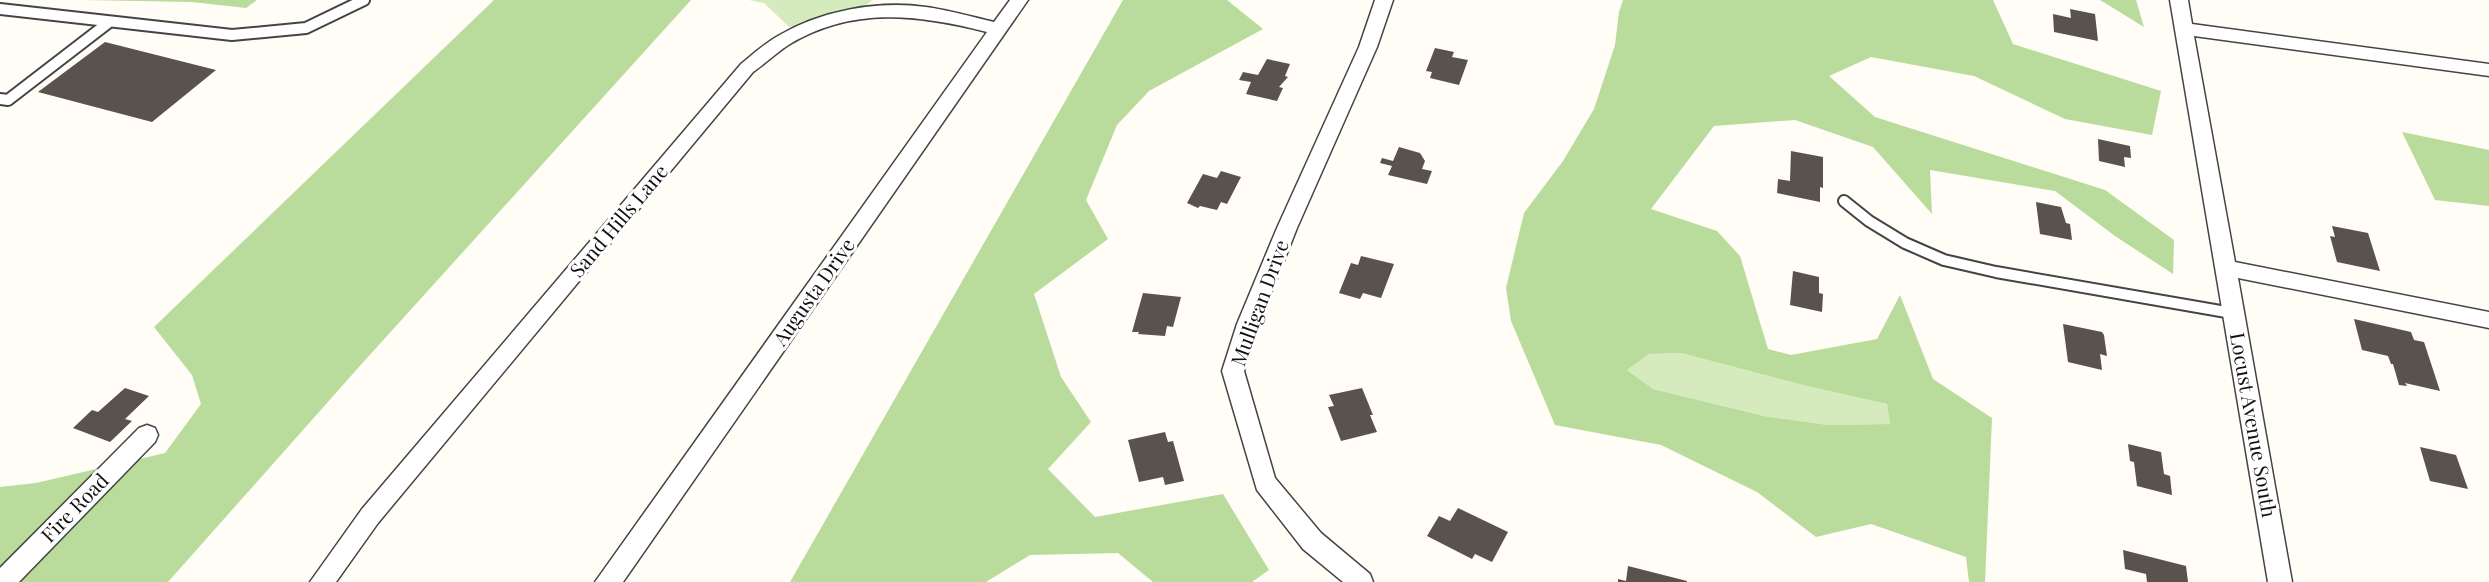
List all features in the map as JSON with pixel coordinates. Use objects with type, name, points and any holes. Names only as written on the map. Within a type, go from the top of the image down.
[{"type":"street","name":"Augusta Drive","points":[[607,582],[1019,0]]},
{"type":"street","name":"Mulligan Drive","points":[[1350,579],[1312,541],[1265,483],[1233,371],[1248,324],[1287,228],[1368,47],[1384,0]]},
{"type":"street","name":"Locust Avenue South","points":[[2179,0],[2280,582]]},
{"type":"street","name":"Sand Hills Lane","points":[[322,582],[370,516],[747,68],[784,40],[821,23],[864,14],[900,10],[938,15],[999,29]]},
{"type":"street","points":[[2184,29],[2489,69]]},
{"type":"street","points":[[2225,268],[2489,320]]},
{"type":"street","name":"Fire Road","points":[[3,582],[147,435]]},
{"type":"lane","points":[[0,9],[108,23],[232,35],[306,28],[364,0]]},
{"type":"lane","points":[[0,99],[8,100],[108,23]]},
{"type":"lane","points":[[1844,201],[1878,227],[1905,243],[1944,260],[1996,272],[2232,314]]},
{"type":"green space","points":[[82,0],[257,0],[246,8],[192,2]]},
{"type":"green space","points":[[494,0],[691,0],[168,582],[0,582],[0,487],[36,483],[165,453],[201,404],[192,375],[154,327]]},
{"type":"green space","points":[[749,0],[873,0],[864,7],[789,27],[764,3]]},
{"type":"green space","points":[[1123,0],[1227,0],[1263,29],[1149,91],[1117,125],[1086,200],[1108,239],[1034,294],[1061,377],[1091,422],[1048,469],[1095,517],[1223,494],[1269,570],[1252,582],[1153,582],[1118,553],[1030,555],[986,582],[790,582]]},
{"type":"green space","points":[[1623,0],[1993,0],[2013,44],[2161,91],[2152,135],[2065,119],[1974,76],[1871,57],[1829,76],[1875,117],[2105,190],[2174,240],[2173,274],[2115,236],[2055,191],[1930,170],[1932,214],[1873,147],[1795,120],[1714,126],[1651,209],[1717,231],[1740,256],[1768,349],[1791,355],[1877,339],[1900,295],[1933,379],[1992,418],[1985,582],[1969,582],[1966,557],[1871,524],[1816,537],[1757,492],[1661,445],[1555,425],[1511,321],[1506,288],[1524,213],[1563,161],[1594,109],[1615,45],[1619,12]],"holes":[[[1681,353],[1887,404],[1890,424],[1828,425],[1764,416],[1653,389],[1627,370],[1649,354]]]},
{"type":"green space","points":[[2100,0],[2136,0],[2144,27]]},
{"type":"green space","points":[[2402,132],[2489,150],[2489,206],[2435,200]]},
{"type":"green space","points":[[1681,353],[1887,404],[1890,424],[1828,425],[1764,416],[1653,389],[1627,370],[1649,354]]},
{"type":"building","points":[[2070,9],[2095,14],[2098,41],[2054,32],[2053,14],[2071,18]]},
{"type":"building","points":[[105,42],[216,70],[152,122],[38,92]]},
{"type":"building","points":[[1435,48],[1454,52],[1452,57],[1468,60],[1459,85],[1430,78],[1432,72],[1426,71]]},
{"type":"building","points":[[1267,59],[1290,64],[1285,76],[1288,77],[1279,87],[1283,88],[1277,101],[1246,94],[1251,82],[1239,80],[1243,72],[1258,75]]},
{"type":"building","points":[[2098,139],[2130,146],[2131,158],[2124,157],[2125,167],[2099,161]]},
{"type":"building","points":[[1399,147],[1420,153],[1425,161],[1422,169],[1432,171],[1427,184],[1388,175],[1392,166],[1380,163],[1382,158],[1393,161]]},
{"type":"building","points":[[1791,151],[1823,157],[1823,188],[1820,187],[1820,202],[1777,193],[1778,179],[1790,181]]},
{"type":"building","points":[[1221,171],[1241,177],[1227,204],[1221,202],[1217,210],[1200,206],[1198,208],[1187,203],[1203,174],[1217,178]]},
{"type":"building","points":[[2036,202],[2061,207],[2066,223],[2070,224],[2072,240],[2040,234]]},
{"type":"building","points":[[2332,226],[2368,233],[2380,271],[2337,262],[2330,236],[2335,237]]},
{"type":"building","points":[[1361,256],[1394,264],[1381,298],[1363,293],[1360,299],[1339,293],[1351,263],[1358,265]]},
{"type":"building","points":[[1793,271],[1819,277],[1819,293],[1823,294],[1822,312],[1790,305]]},
{"type":"building","points":[[1143,293],[1181,297],[1173,327],[1167,326],[1165,336],[1132,332]]},
{"type":"building","points":[[2354,319],[2411,332],[2414,340],[2424,342],[2440,391],[2405,383],[2407,386],[2399,385],[2393,364],[2388,356],[2362,350]]},
{"type":"building","points":[[2063,324],[2102,332],[2107,356],[2100,354],[2102,370],[2068,362]]},
{"type":"building","points":[[125,388],[149,396],[125,419],[132,421],[110,442],[73,428],[92,410],[98,412]]},
{"type":"building","points":[[1362,388],[1377,432],[1341,441],[1328,407],[1334,406],[1329,395]]},
{"type":"building","points":[[1165,432],[1168,442],[1173,441],[1184,481],[1165,485],[1163,477],[1139,482],[1128,440]]},
{"type":"building","points":[[2128,444],[2161,452],[2164,474],[2170,476],[2172,495],[2137,486],[2134,462],[2130,461]]},
{"type":"building","points":[[2420,447],[2456,455],[2468,489],[2430,481]]},
{"type":"building","points":[[1458,508],[1508,532],[1492,562],[1475,554],[1472,559],[1427,536],[1439,516],[1450,521]]},
{"type":"building","points":[[2123,550],[2186,566],[2188,582],[2147,582],[2146,574],[2125,569]]},
{"type":"building","points":[[1628,566],[1687,582],[1618,582],[1618,579],[1626,581]]}]
